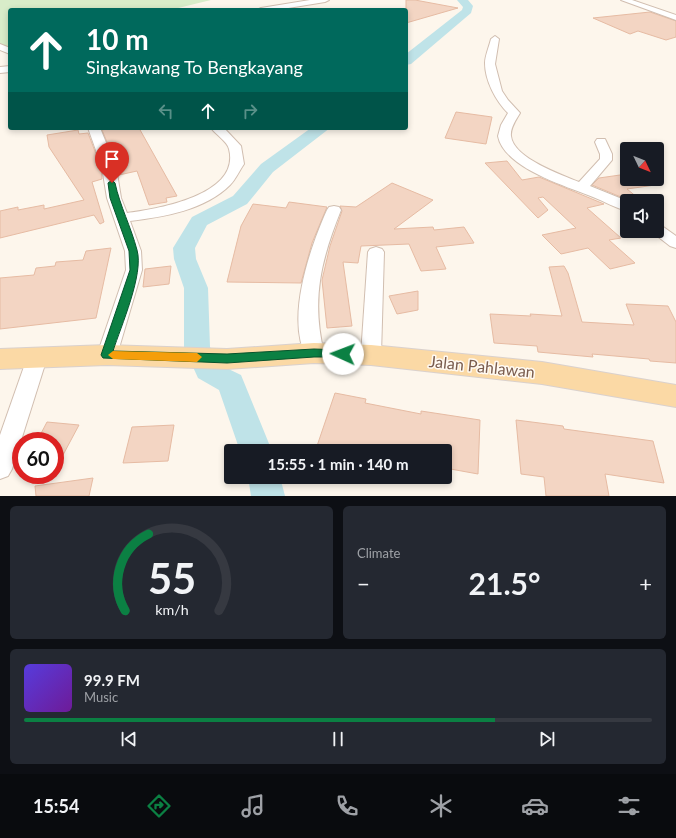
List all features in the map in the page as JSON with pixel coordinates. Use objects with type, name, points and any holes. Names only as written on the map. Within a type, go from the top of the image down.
[{"type":"main road","name":"Jalan Pahlawan","points":[[0,359],[107,355],[227,358],[314,353],[371,355],[542,373],[676,396]]},
{"type":"street","points":[[274,8],[325,0]]},
{"type":"street","points":[[624,0],[676,18]]},
{"type":"street","points":[[495,39],[490,64],[497,91],[503,102],[514,113],[505,130],[504,138],[508,145],[526,163],[620,204]]},
{"type":"street","points":[[95,130],[109,167],[114,198],[133,251],[134,270],[107,355]]},
{"type":"street","points":[[122,218],[151,214],[183,205],[212,192],[225,182],[237,164],[235,146],[219,130]]},
{"type":"street","points":[[582,187],[606,160],[606,154],[601,142]]},
{"type":"street","points":[[314,353],[309,328],[309,299],[320,246],[334,210]]},
{"type":"street","points":[[664,234],[676,243]]},
{"type":"street","points":[[371,355],[376,252]]},
{"type":"street","points":[[0,469],[37,358]]},
{"type":"green space","points":[[0,0],[211,0],[178,8],[8,8],[8,48],[0,49]]},
{"type":"building","points":[[406,0],[415,0],[458,8],[408,22],[408,8],[406,8]]},
{"type":"building","points":[[650,12],[676,21],[676,37],[666,40],[638,31],[630,34],[593,18]]},
{"type":"building","points":[[456,112],[492,117],[486,144],[445,138]]},
{"type":"building","points":[[78,130],[79,134],[88,133],[101,167],[102,179],[92,182],[104,222],[100,224],[94,215],[0,238],[0,211],[18,207],[18,210],[44,205],[44,209],[84,200],[49,147],[47,135]]},
{"type":"building","points":[[102,130],[140,130],[177,196],[166,198],[167,202],[149,205],[137,171],[119,175],[117,166]]},
{"type":"building","points":[[507,161],[522,180],[539,177],[604,204],[587,208],[621,238],[609,240],[635,263],[610,269],[588,248],[561,254],[542,235],[576,228],[543,197],[538,198],[548,210],[538,218],[485,163]]},
{"type":"building","points":[[620,175],[620,186],[648,186],[627,189],[633,194],[620,194],[620,197],[592,185],[599,178]]},
{"type":"building","points":[[392,183],[433,200],[394,229],[433,227],[434,230],[464,227],[474,243],[436,247],[446,269],[421,271],[409,244],[361,246],[358,263],[343,262],[352,326],[327,328],[322,280],[330,246],[342,211],[340,206],[356,207]]},
{"type":"building","points":[[289,202],[327,207],[312,243],[301,283],[227,282],[241,226],[253,204],[286,208]]},
{"type":"building","points":[[111,248],[96,318],[0,329],[0,278],[34,275],[36,268],[55,266],[56,262],[83,260],[86,251]]},
{"type":"building","points":[[171,266],[169,284],[143,287],[145,269]]},
{"type":"building","points":[[564,266],[568,273],[582,322],[634,325],[626,304],[668,306],[676,322],[676,363],[592,354],[593,357],[538,352],[537,346],[494,343],[490,314],[562,316],[549,267]]},
{"type":"building","points":[[418,291],[418,310],[397,314],[389,296]]},
{"type":"building","points":[[335,393],[366,399],[365,403],[421,414],[421,411],[480,420],[478,474],[452,469],[452,444],[318,444]]},
{"type":"building","points":[[516,420],[563,426],[564,429],[653,441],[664,483],[605,474],[609,496],[546,496],[544,477],[521,474]]},
{"type":"building","points":[[47,422],[79,425],[64,453],[64,432],[42,432]]},
{"type":"building","points":[[174,425],[168,461],[123,463],[132,427]]},
{"type":"building","points":[[93,478],[89,496],[36,496],[35,486],[64,484],[64,482]]},
{"type":"waterway","points":[[408,59],[467,11],[468,6],[462,0]]},
{"type":"waterway","points":[[253,444],[231,383],[208,371],[197,347],[196,288],[185,259],[184,248],[199,221],[240,200],[267,168],[319,130]]},
{"type":"waterway","points":[[265,484],[268,496]]},
{"type":"slow traffic","points":[[113,355],[197,357]]},
{"type":"route","points":[[112,183],[114,198],[133,251],[134,270],[107,355],[227,358],[314,353],[343,354]]}]
